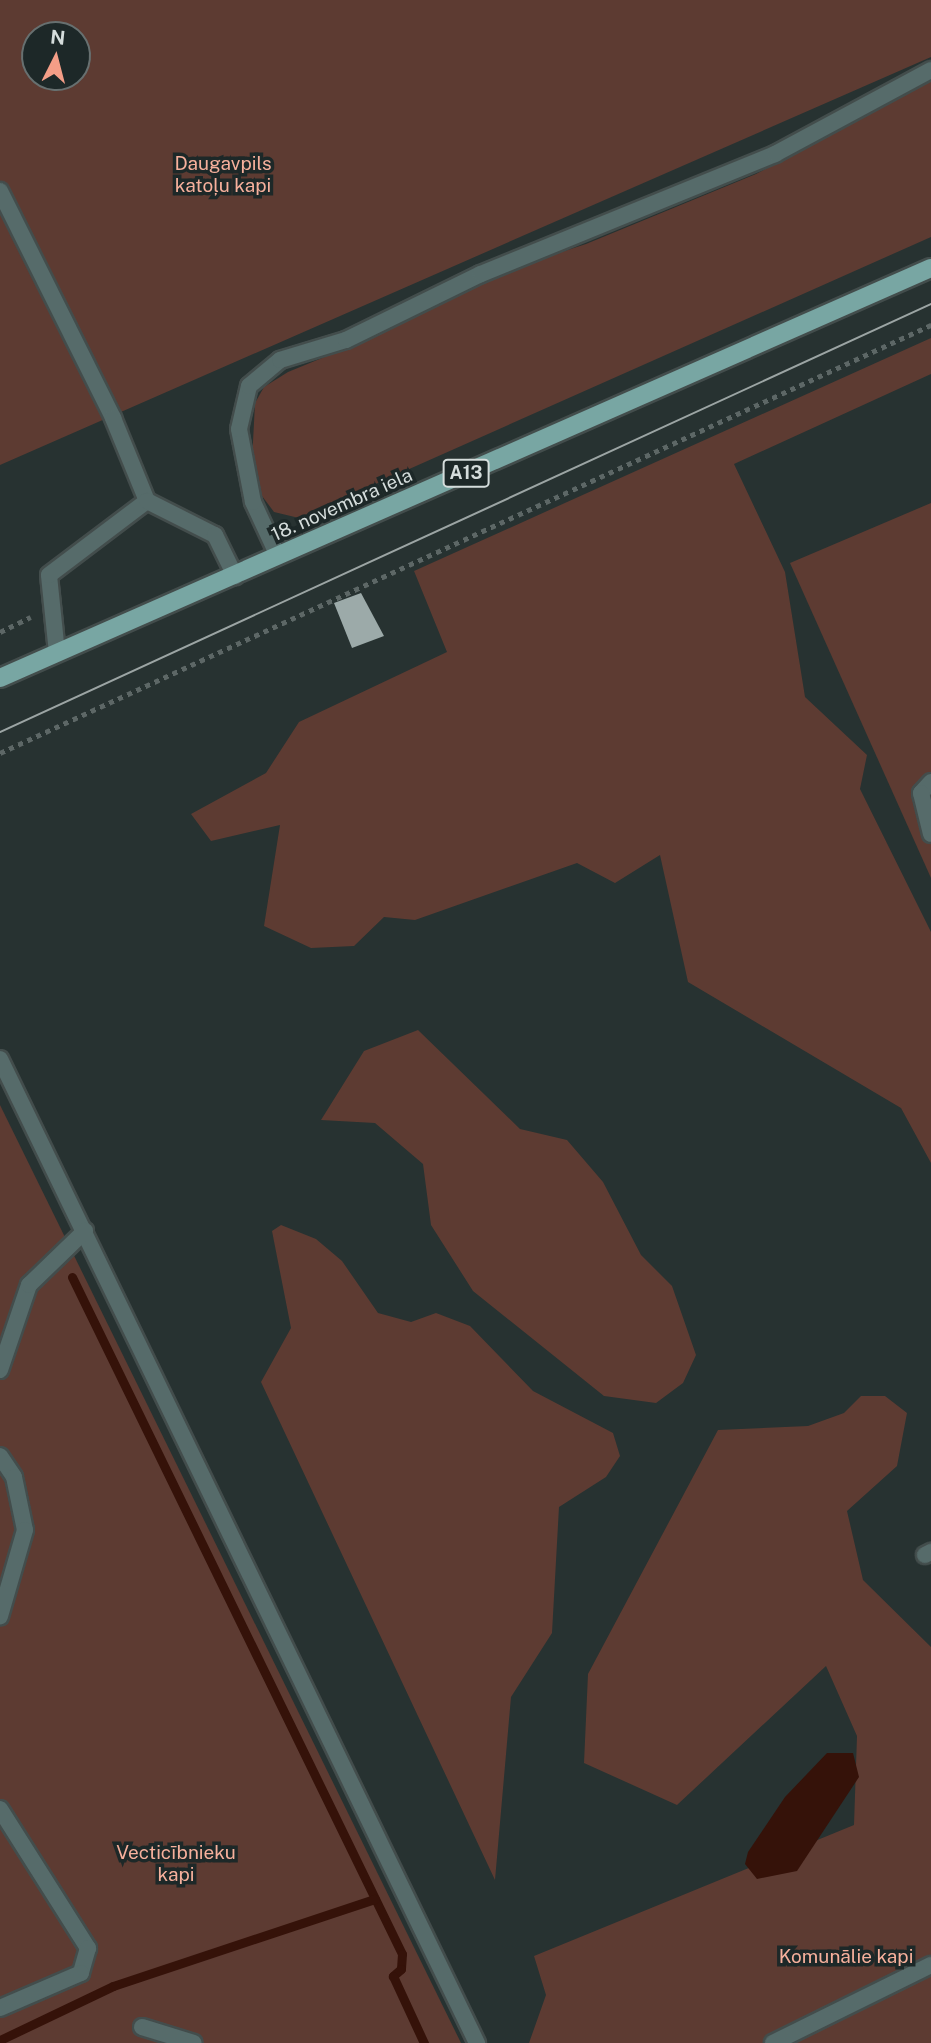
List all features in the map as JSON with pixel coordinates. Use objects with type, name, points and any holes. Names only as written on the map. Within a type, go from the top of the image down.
[{"type":"main road","name":"18. novembra iela","points":[[0,678],[931,268]]},
{"type":"lane","points":[[278,556],[253,502],[239,429],[249,386],[280,360],[346,340],[481,274],[775,154],[931,71]]},
{"type":"lane","points":[[0,191],[113,418],[147,501],[215,535],[235,576]]},
{"type":"lane","points":[[57,653],[50,575],[147,501]]},
{"type":"lane","points":[[931,782],[921,793],[931,834]]},
{"type":"lane","points":[[0,1059],[477,2043]]},
{"type":"lane","points":[[0,1370],[29,1285],[85,1231]]},
{"type":"lane","points":[[0,1457],[14,1477],[25,1530],[0,1616]]},
{"type":"lane","points":[[0,1809],[88,1948],[81,1973],[0,2008]]},
{"type":"lane","points":[[773,2043],[931,1965]]},
{"type":"lane","points":[[142,2027],[194,2043]]},
{"type":"path","points":[[0,753],[931,325]]},
{"type":"path","points":[[0,632],[52,607]]},
{"type":"green space","name":"Daugavpils katoļu kapi","points":[[0,0],[931,0],[931,57],[0,465]]},
{"type":"green space","points":[[931,81],[931,237],[299,518],[274,512],[259,492],[252,461],[255,403],[264,387],[288,372],[378,335],[494,274],[586,244],[756,174]]},
{"type":"green space","points":[[931,338],[931,374],[734,464],[785,572],[805,697],[867,755],[860,789],[931,932],[931,1163],[901,1108],[688,982],[660,855],[615,883],[577,863],[415,920],[384,917],[354,946],[311,948],[264,926],[280,825],[211,841],[191,814],[266,773],[299,722],[447,652],[414,571]]},
{"type":"green space","points":[[931,503],[931,878],[790,563]]},
{"type":"green space","points":[[418,1030],[520,1129],[567,1140],[603,1182],[641,1255],[672,1286],[696,1355],[683,1383],[656,1403],[604,1396],[473,1291],[431,1225],[423,1164],[375,1123],[321,1120],[364,1051]]},
{"type":"green space","name":"Vecticībnieku kapi","points":[[0,1105],[461,2043],[0,2043]]},
{"type":"green space","points":[[281,1225],[316,1239],[342,1261],[378,1313],[411,1322],[436,1313],[470,1326],[533,1391],[613,1433],[620,1456],[606,1477],[559,1507],[552,1633],[511,1697],[495,1880],[261,1382],[291,1328],[272,1231]]},
{"type":"green space","name":"Komunālie kapi","points":[[861,1396],[885,1396],[907,1413],[897,1466],[847,1511],[863,1580],[931,1647],[931,2043],[529,2043],[546,1995],[534,1956],[854,1825],[857,1736],[826,1666],[677,1805],[584,1763],[588,1674],[718,1430],[808,1426],[844,1413]]},
{"type":"shaded area","points":[[827,1753],[853,1753],[859,1777],[797,1871],[757,1879],[745,1864],[748,1852],[785,1797]]},
{"type":"building","points":[[361,593],[384,636],[352,648],[334,603]]},
{"type":"waterway","points":[[72,1277],[402,1954],[401,1969],[393,1976],[424,2043]]},
{"type":"waterway","points":[[0,2040],[113,1986],[375,1899]]},
{"type":"tram line","points":[[0,732],[931,304]]}]
